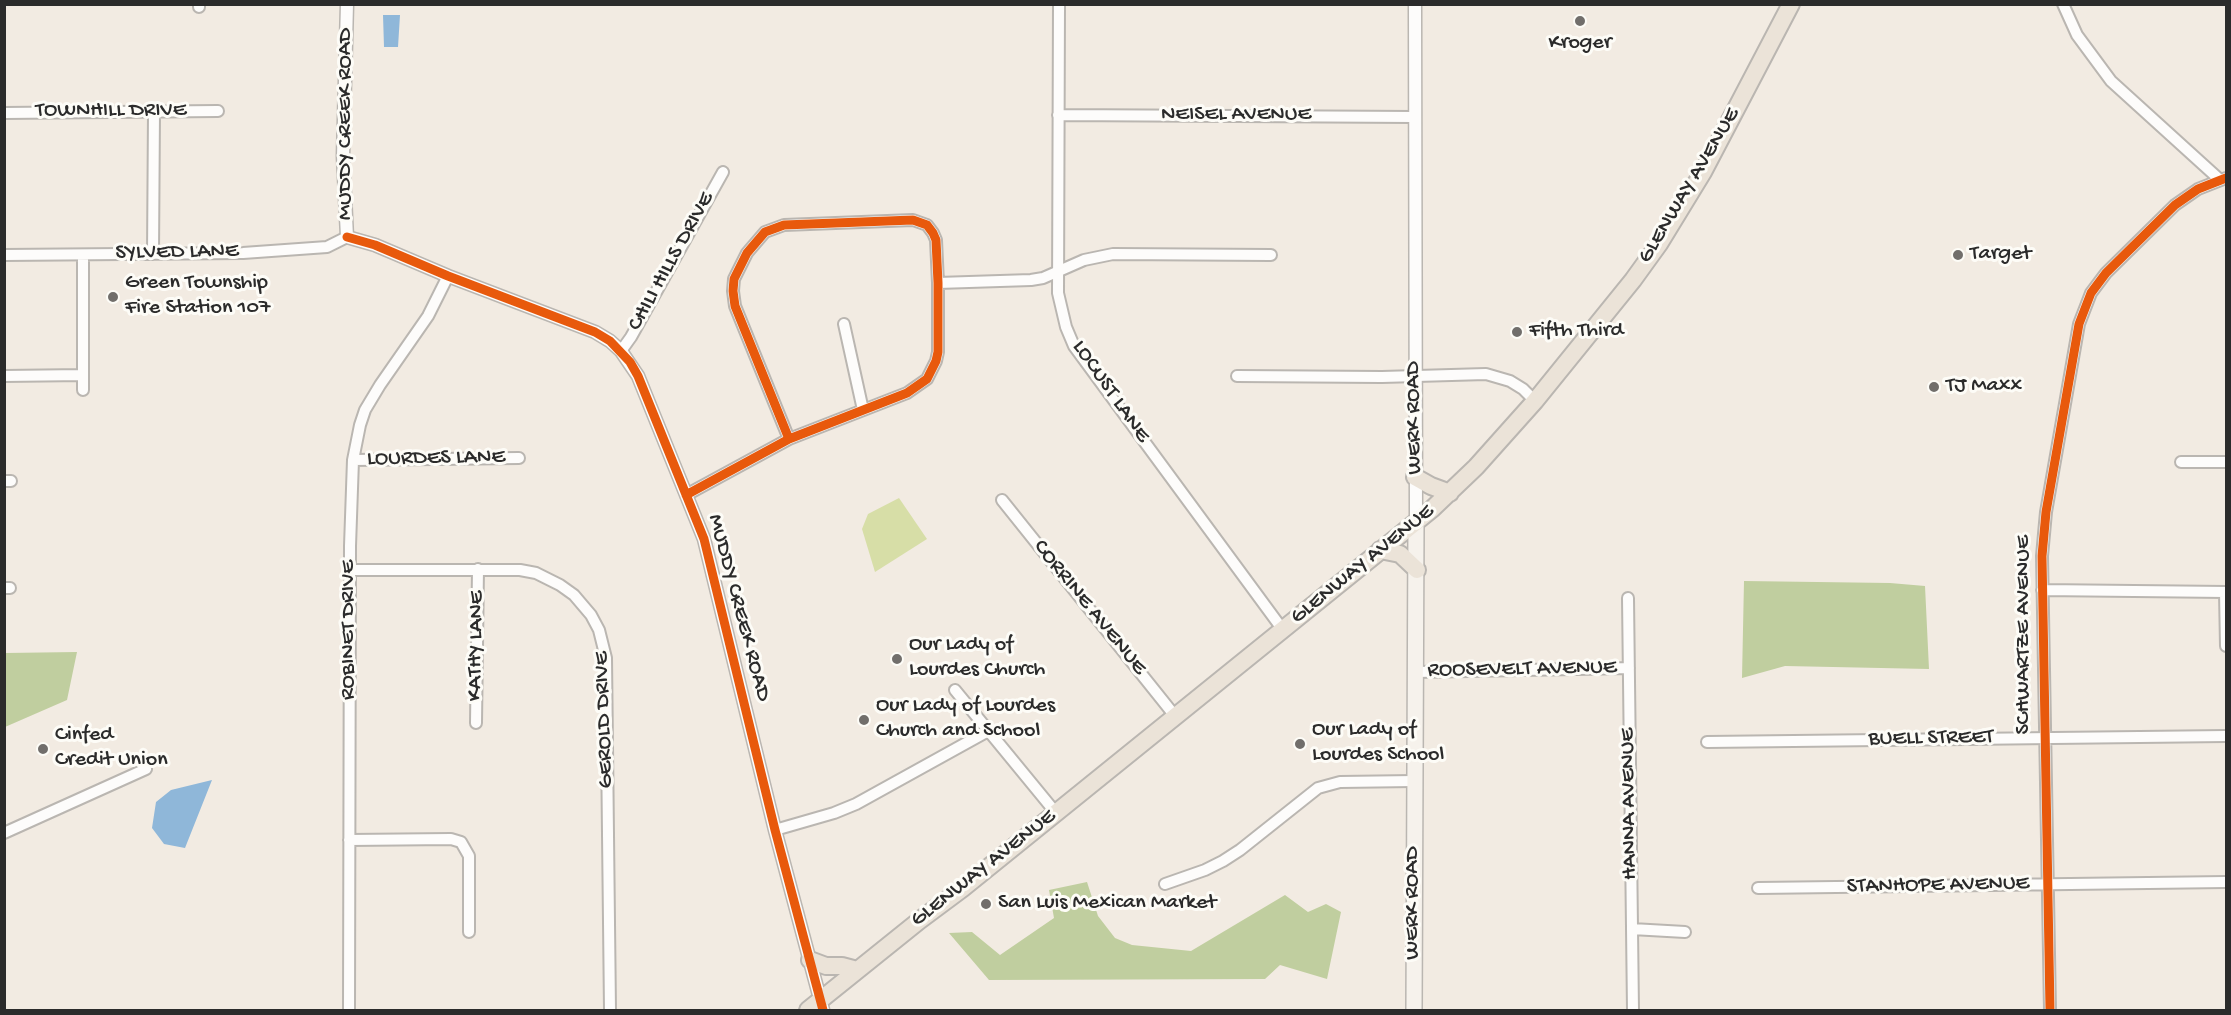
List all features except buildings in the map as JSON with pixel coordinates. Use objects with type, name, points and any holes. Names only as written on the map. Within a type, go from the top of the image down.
[{"type":"main road","name":"GLENWAY AVENUE","points":[[808,1011],[822,1005],[857,970],[1056,813],[1416,522],[1476,467],[1535,401],[1633,280],[1659,244],[1703,172],[1791,4]]},
{"type":"main road","points":[[1415,477],[1450,493]]},
{"type":"main road","name":"WERK ROAD","points":[[1414,1011],[1416,522]]},
{"type":"main road","points":[[1380,550],[1400,554],[1417,570]]},
{"type":"main road","points":[[810,960],[826,966],[842,966],[857,970]]},
{"type":"street","name":"MUDDY CREEK ROAD","points":[[347,4],[343,156],[347,237],[375,245],[448,276],[595,332],[621,351],[638,376],[704,539],[822,1005]]},
{"type":"street","name":"LOCUST LANE","points":[[1059,4],[1058,293],[1061,312],[1074,346],[1283,630]]},
{"type":"street","name":"WERK ROAD","points":[[1415,4],[1416,522]]},
{"type":"street","points":[[2063,4],[2077,35],[2111,81],[2223,178]]},
{"type":"street","name":"TOWNHILL DRIVE","points":[[4,113],[218,111]]},
{"type":"street","points":[[153,254],[154,112]]},
{"type":"street","name":"NEISEL AVENUE","points":[[1058,115],[1414,117]]},
{"type":"street","name":"CHILI HILLS DRIVE","points":[[621,351],[723,172]]},
{"type":"street","name":"SCHWARTZE AVENUE","points":[[2050,1011],[2042,590],[2043,532],[2079,324],[2091,293],[2106,273],[2175,206],[2198,189],[2223,178]]},
{"type":"street","points":[[686,495],[789,439],[907,393],[919,386],[932,372],[938,352],[938,283],[936,240],[929,227],[920,222],[784,225],[774,227],[757,239],[734,279],[733,298],[789,439]]},
{"type":"street","name":"SYLVED LANE","points":[[4,255],[293,250],[327,247],[347,237]]},
{"type":"street","points":[[938,283],[1031,280],[1043,278],[1084,260],[1113,254],[1271,255]]},
{"type":"street","points":[[83,255],[83,390]]},
{"type":"street","name":"ROBINET DRIVE","points":[[349,1011],[353,460],[365,410],[428,316],[448,276]]},
{"type":"street","points":[[844,324],[863,410]]},
{"type":"street","points":[[4,376],[83,375]]},
{"type":"street","points":[[1237,376],[1493,375],[1523,389],[1535,401]]},
{"type":"street","name":"LOURDES LANE","points":[[353,460],[519,458]]},
{"type":"street","points":[[2181,462],[2226,462]]},
{"type":"street","name":"CORRINE AVENUE","points":[[1002,500],[1175,716]]},
{"type":"street","name":"KATHY LANE","points":[[476,723],[478,569]]},
{"type":"street","name":"GEROLD DRIVE","points":[[351,570],[520,570],[550,579],[574,595],[591,615],[603,642],[606,678],[610,1011]]},
{"type":"street","points":[[2042,590],[2226,592],[2226,646]]},
{"type":"street","name":"HANNA AVENUE","points":[[1628,598],[1633,1011]]},
{"type":"street","name":"ROOSEVELT AVENUE","points":[[1416,672],[1629,668]]},
{"type":"street","points":[[955,690],[1056,813]]},
{"type":"street","points":[[776,830],[856,804],[988,731]]},
{"type":"street","name":"BUELL STREET","points":[[1707,742],[2226,736]]},
{"type":"street","points":[[4,833],[146,769]]},
{"type":"street","points":[[1166,884],[1223,861],[1318,788],[1340,782],[1414,782]]},
{"type":"street","points":[[349,840],[451,838],[461,842],[469,856],[469,932]]},
{"type":"street","name":"STANHOPE AVENUE","points":[[1758,888],[2226,882]]},
{"type":"street","points":[[1632,929],[1685,932]]},
{"type":"green space","points":[[899,498],[927,539],[875,572],[862,529],[868,514]]},
{"type":"green space","points":[[1744,581],[1890,583],[1925,586],[1929,669],[1785,666],[1742,678]]},
{"type":"green space","points":[[77,652],[67,700],[5,727],[5,653]]},
{"type":"green space","points":[[1087,882],[1098,916],[1115,938],[1132,945],[1191,951],[1285,895],[1308,912],[1326,904],[1341,912],[1327,979],[1280,965],[1265,979],[989,980],[949,933],[972,932],[1000,955],[1054,918],[1049,890]]},
{"type":"water","points":[[383,15],[400,15],[398,47],[384,47]]},
{"type":"water","points":[[212,780],[185,848],[164,844],[152,828],[156,802],[171,790]]},
{"type":"cycle path","points":[[2050,1010],[2042,556],[2046,512],[2079,324],[2091,293],[2106,273],[2175,205],[2198,189],[2226,178]]},
{"type":"cycle path","points":[[686,495],[789,439],[907,393],[927,379],[938,352],[936,240],[927,225],[913,220],[784,225],[765,232],[747,253],[734,279],[735,306],[789,439]]},
{"type":"cycle path","points":[[347,237],[375,245],[448,276],[595,332],[610,341],[630,362],[638,376],[704,539],[775,830],[823,1010]]},
{"type":"place","name":"Kroger","points":[[1580,21]]},
{"type":"place","name":"Target","points":[[1958,255]]},
{"type":"place","name":"Green Township Fire Station 107","points":[[113,297]]},
{"type":"place","name":"Fifth Third","points":[[1517,332]]},
{"type":"place","name":"TJ Maxx","points":[[1934,387]]},
{"type":"place","name":"Our Lady of Lourdes Church","points":[[897,659]]},
{"type":"place","name":"Our Lady of Lourdes Church and School","points":[[864,720]]},
{"type":"place","name":"Our Lady of Lourdes School","points":[[1300,744]]},
{"type":"place","name":"Cinfed Credit Union","points":[[43,749]]},
{"type":"place","name":"San Luis Mexican Market","points":[[986,904]]}]
